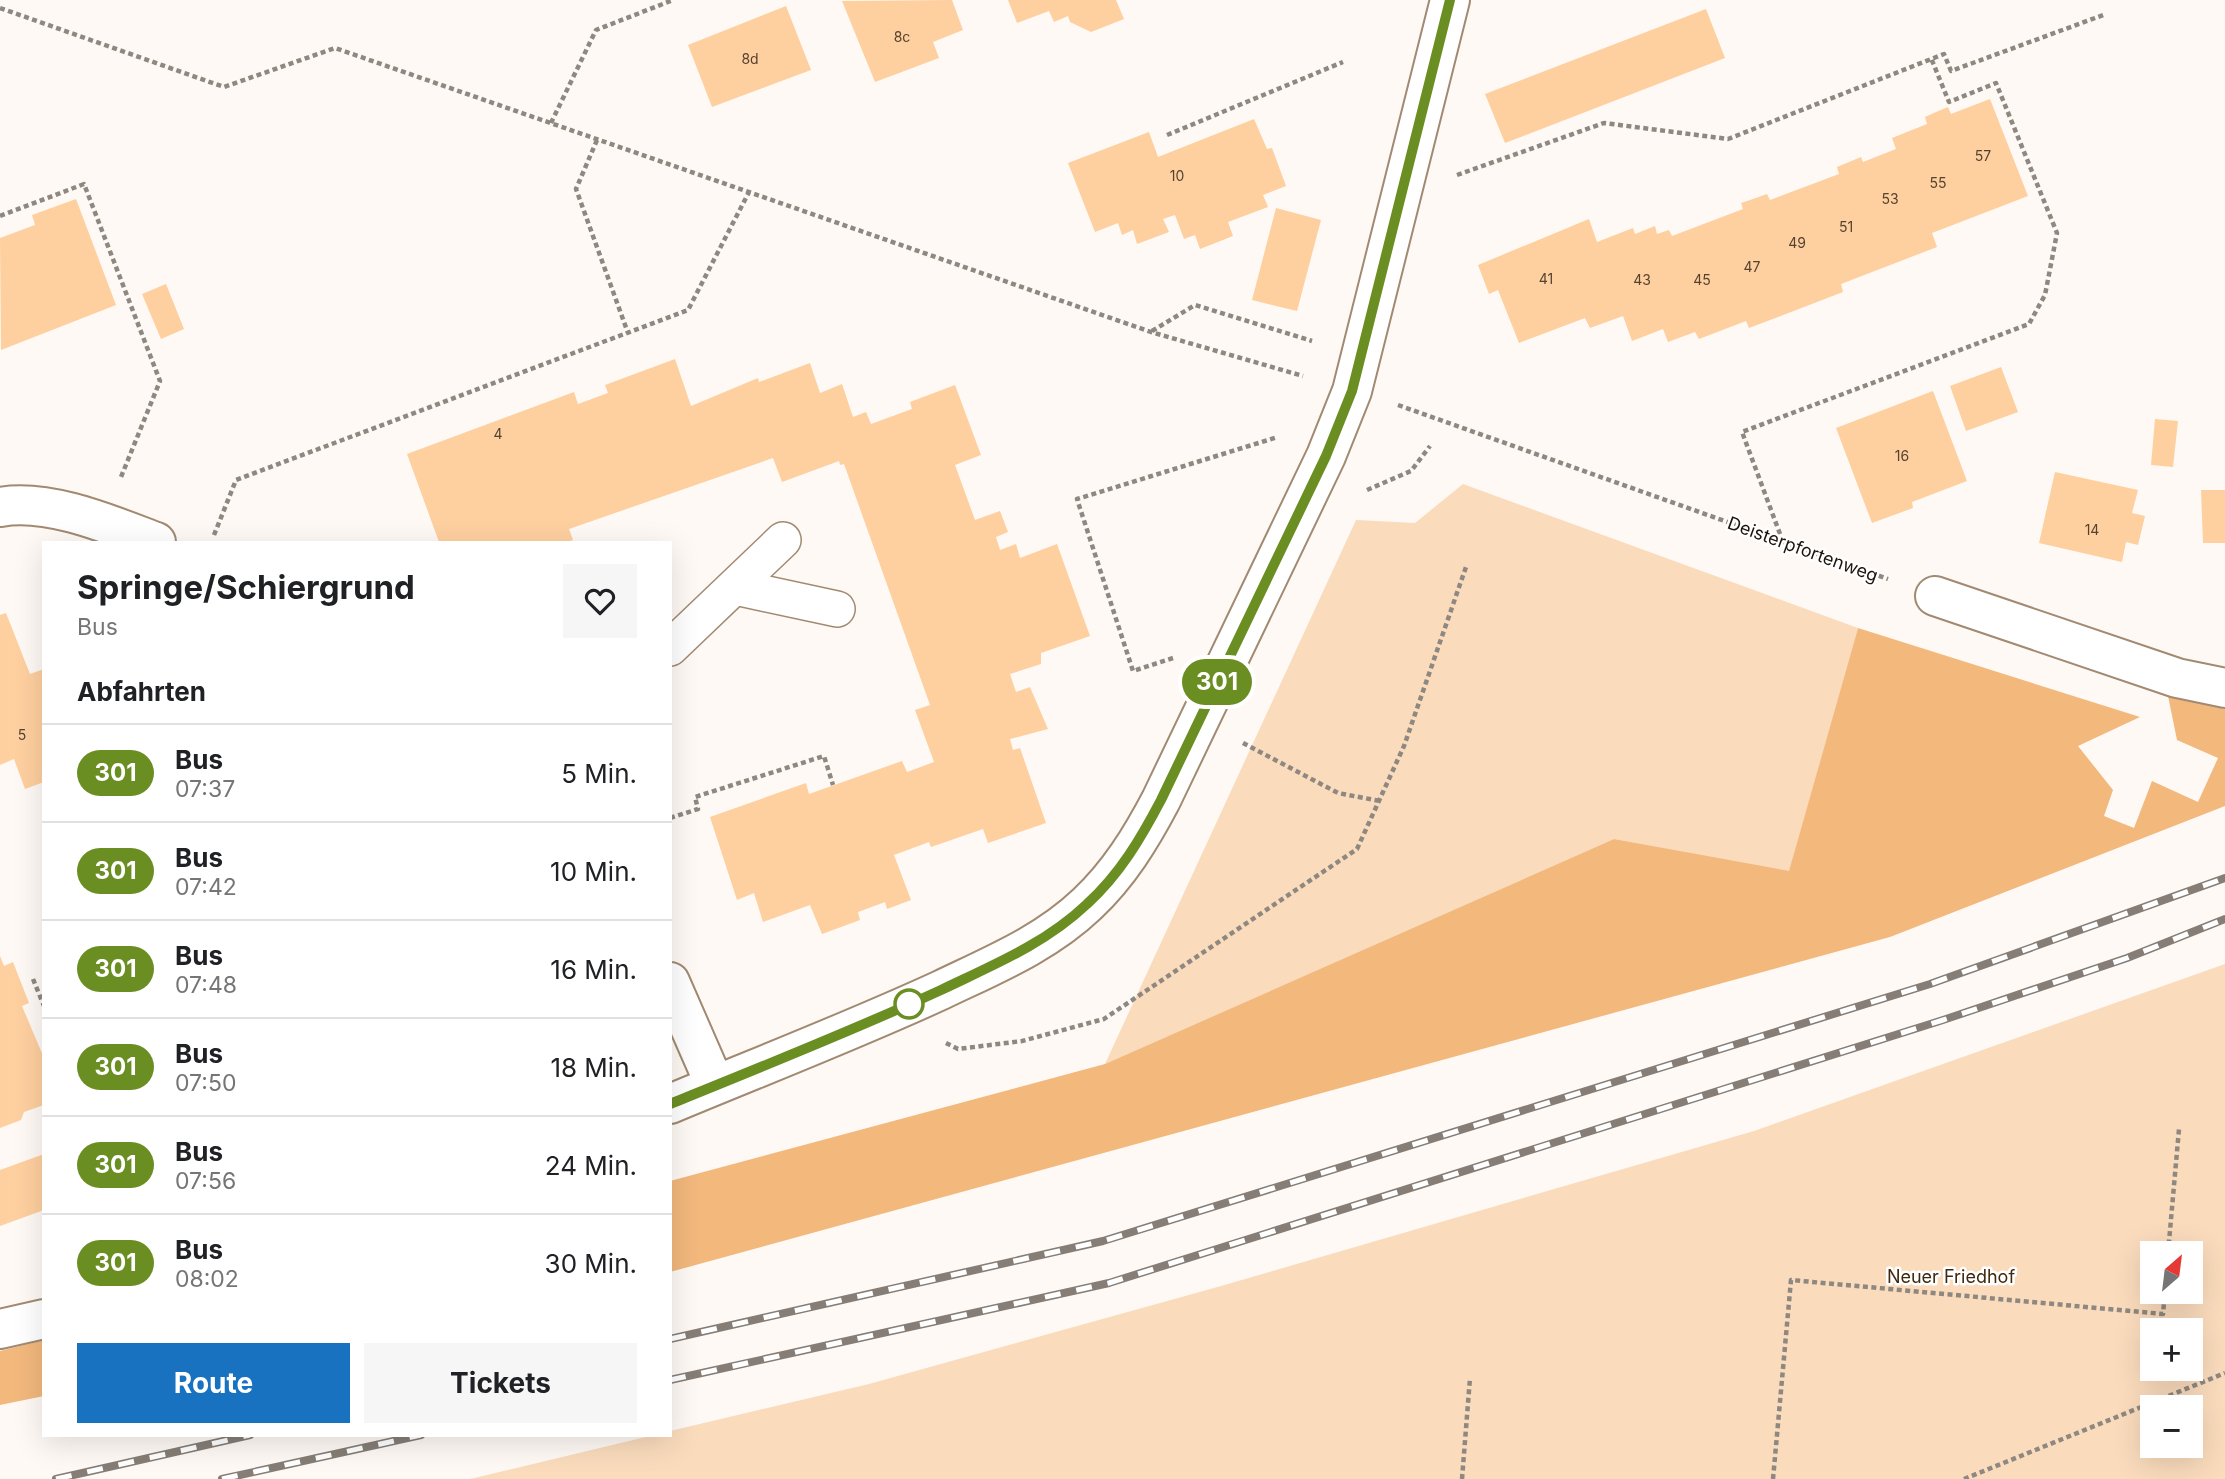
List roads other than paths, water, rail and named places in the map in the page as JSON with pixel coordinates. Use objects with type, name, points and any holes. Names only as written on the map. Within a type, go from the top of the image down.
[{"type":"street","points":[[672,1103],[893,1012],[1029,948],[1089,903],[1118,872],[1141,838],[1326,456],[1352,391],[1450,0]]},
{"type":"street","points":[[0,507],[20,503],[101,521],[153,541]]},
{"type":"street","points":[[1935,596],[2177,678],[2225,688]]},
{"type":"street","points":[[672,987],[715,1086]]},
{"type":"street","points":[[0,1329],[42,1319]]},
{"type":"lane","points":[[672,646],[783,540]]},
{"type":"lane","points":[[735,587],[837,609]]},
{"type":"railway","points":[[672,1339],[1103,1241],[1930,984],[2225,878]]},
{"type":"railway","points":[[672,1380],[1109,1283],[1943,1020],[2127,958],[2225,919]]},
{"type":"railway","points":[[56,1479],[241,1437]]},
{"type":"railway","points":[[222,1479],[412,1437]]},
{"type":"park label","name":"Neuer Friedhof","points":[[1951,1276]]}]
